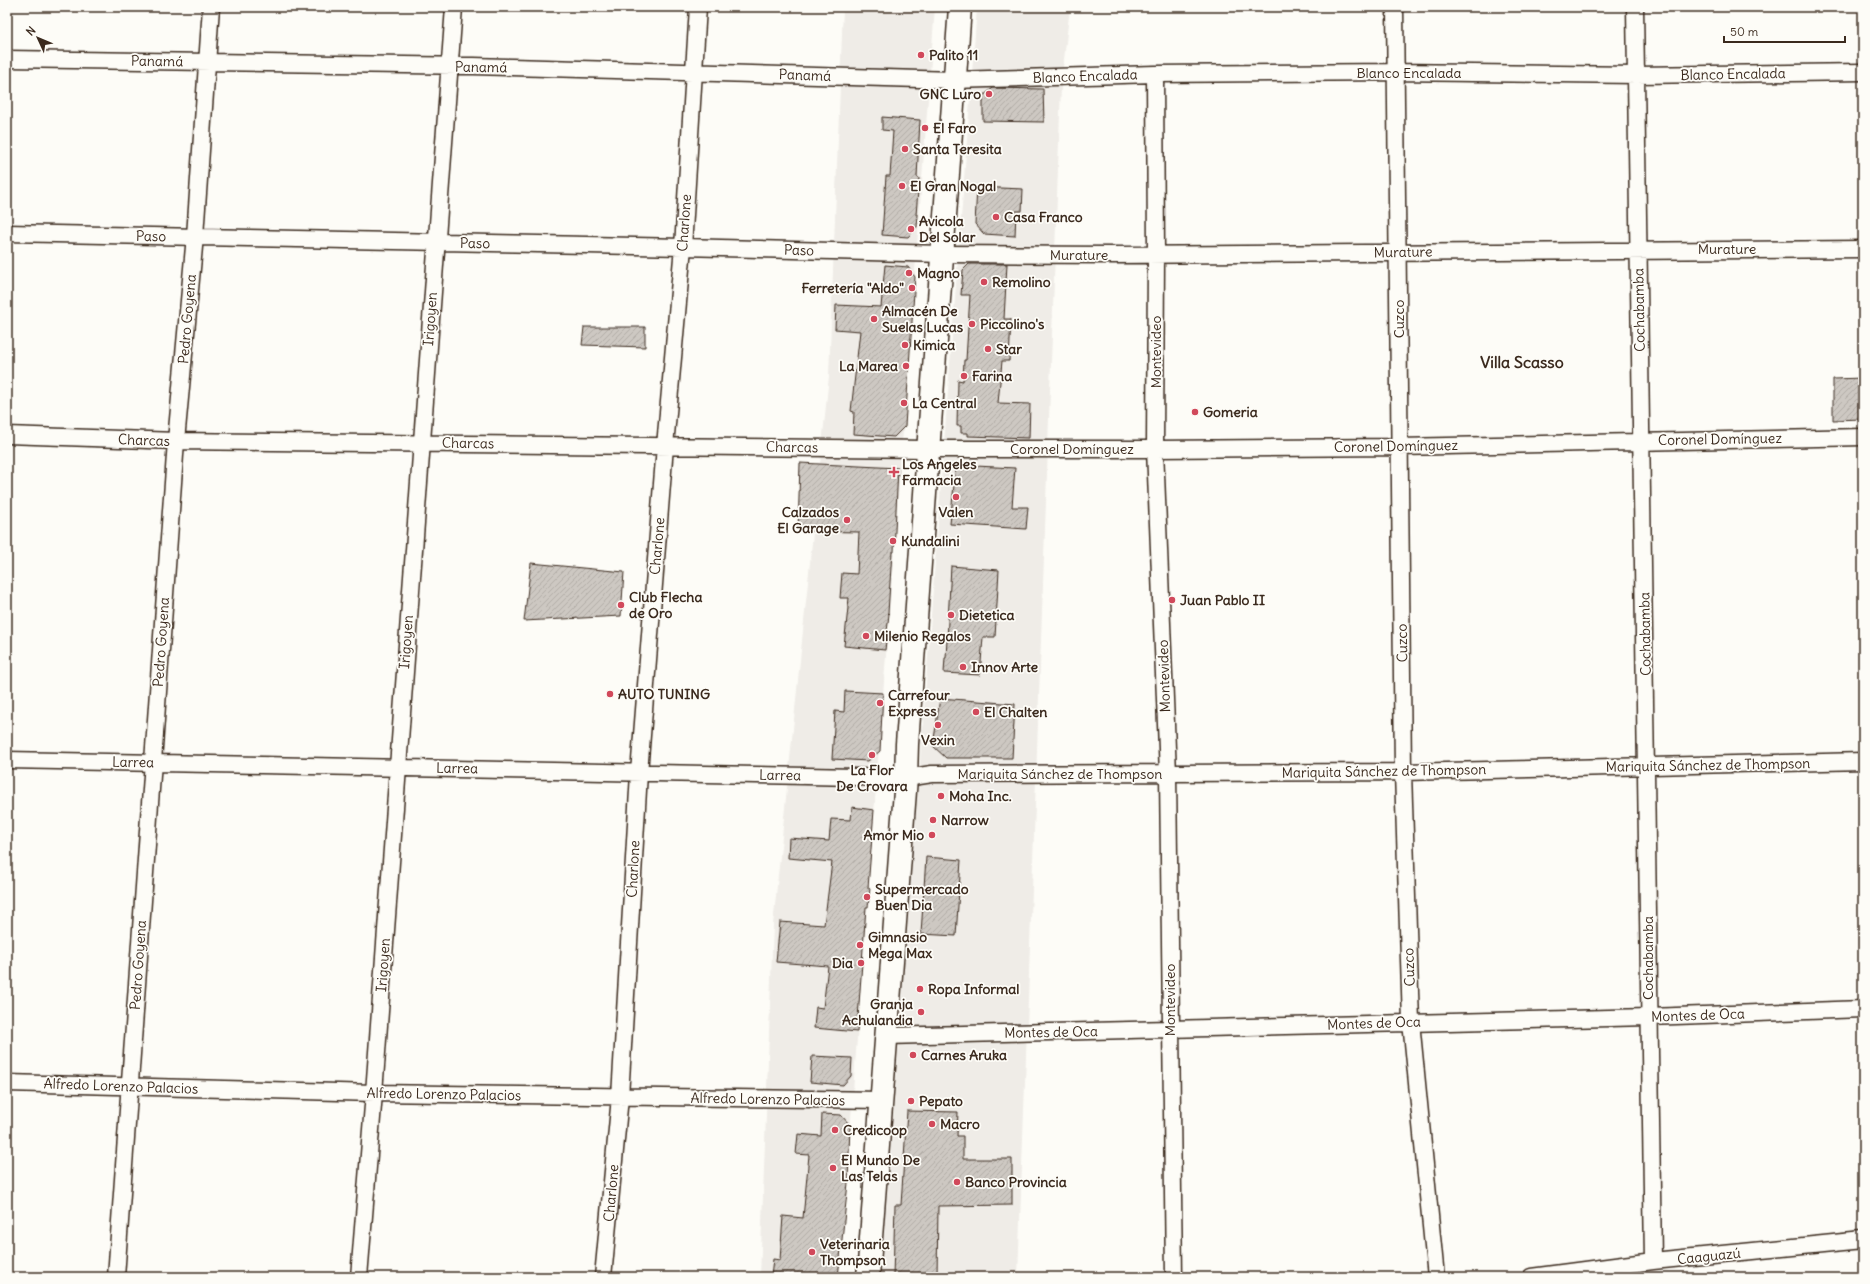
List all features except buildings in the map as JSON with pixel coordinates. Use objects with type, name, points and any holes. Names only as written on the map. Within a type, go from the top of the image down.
[{"type":"main road","points":[[868,1277],[906,778],[907,744],[960,7]]},
{"type":"street","name":"Pedro Goyena","points":[[116,1277],[176,441],[195,236],[211,7]]},
{"type":"street","name":"Irigoyen","points":[[358,1277],[374,1093],[396,767],[422,443],[435,242],[454,7]]},
{"type":"street","name":"Charlone","points":[[603,1277],[620,1097],[639,773],[665,446],[683,247],[698,7]]},
{"type":"street","name":"Cuzco","points":[[1395,7],[1399,252],[1399,446],[1403,772],[1411,1022],[1436,1277]]},
{"type":"street","name":"Cochabamba","points":[[1635,7],[1637,250],[1642,441],[1647,766],[1652,1261]]},
{"type":"street","name":"Panamá","points":[[7,59],[450,66],[954,80]]},
{"type":"street","name":"Blanco Encalada","points":[[954,80],[1155,74],[1396,72],[1636,75],[1863,72]]},
{"type":"street","name":"Montevideo","points":[[1155,74],[1155,449],[1168,774],[1174,1277]]},
{"type":"street","name":"Paso","points":[[7,233],[195,236],[943,254]]},
{"type":"street","name":"Murature","points":[[943,254],[1863,249]]},
{"type":"street","name":"Charcas","points":[[7,435],[176,441],[929,448]]},
{"type":"street","name":"Coronel Domínguez","points":[[929,448],[1155,449],[1863,437]]},
{"type":"street","name":"Larrea","points":[[7,760],[906,778]]},
{"type":"street","name":"Mariquita Sánchez de Thompson","points":[[906,778],[932,774],[1403,772],[1863,762]]},
{"type":"street","name":"Montes de Oca","points":[[886,1036],[1649,1017],[1863,1009]]},
{"type":"street","name":"Alfredo Lorenzo Palacios","points":[[7,1083],[374,1093],[882,1100]]},
{"type":"street","name":"Caaguazú","points":[[1531,1277],[1652,1261],[1863,1240]]},
{"type":"shaded area","points":[[843,7],[935,7],[839,1277],[760,1277],[773,925],[829,376]]},
{"type":"shaded area","points":[[977,7],[1070,7],[1061,86],[1018,1277],[881,1277]]},
{"type":"place","name":"Palito 11","points":[[921,55]]},
{"type":"place","name":"GNC Luro","points":[[989,94]]},
{"type":"place","name":"El Faro","points":[[925,128]]},
{"type":"place","name":"Santa Teresita","points":[[905,149]]},
{"type":"place","name":"El Gran Nogal","points":[[902,186]]},
{"type":"place","name":"Casa Franco","points":[[996,217]]},
{"type":"place","name":"Avicola Del Solar","points":[[911,229]]},
{"type":"place","name":"Magno","points":[[909,273]]},
{"type":"place","name":"Remolino","points":[[984,282]]},
{"type":"place","name":"Ferretería \"Aldo\"","points":[[912,288]]},
{"type":"place","name":"Almacén De Suelas Lucas","points":[[874,319]]},
{"type":"place","name":"Piccolino's","points":[[972,324]]},
{"type":"place","name":"Kimica","points":[[905,345]]},
{"type":"place","name":"Star","points":[[988,349]]},
{"type":"place","name":"La Marea","points":[[906,366]]},
{"type":"place","name":"Farina","points":[[964,376]]},
{"type":"place","name":"La Central","points":[[904,403]]},
{"type":"place","name":"Gomeria","points":[[1195,412]]},
{"type":"place","name":"Los Angeles Farmacia","points":[[894,472]]},
{"type":"place","name":"Valen","points":[[956,497]]},
{"type":"place","name":"Calzados El Garage","points":[[847,520]]},
{"type":"place","name":"Kundalini","points":[[893,541]]},
{"type":"place","name":"Juan Pablo II","points":[[1172,600]]},
{"type":"place","name":"Club Flecha de Oro","points":[[621,605]]},
{"type":"place","name":"Dietetica","points":[[951,615]]},
{"type":"place","name":"Milenio Regalos","points":[[866,636]]},
{"type":"place","name":"Innov Arte","points":[[963,667]]},
{"type":"place","name":"AUTO TUNING","points":[[610,694]]},
{"type":"place","name":"Carrefour Express","points":[[880,703]]},
{"type":"place","name":"El Chalten","points":[[976,712]]},
{"type":"place","name":"Vexin","points":[[938,725]]},
{"type":"place","name":"La Flor De Crovara","points":[[872,755]]},
{"type":"place","name":"Moha Inc.","points":[[941,796]]},
{"type":"place","name":"Narrow","points":[[933,820]]},
{"type":"place","name":"Amor Mio","points":[[932,835]]},
{"type":"place","name":"Supermercado Buen Dia","points":[[867,897]]},
{"type":"place","name":"Gimnasio Mega Max","points":[[860,945]]},
{"type":"place","name":"Dia","points":[[861,963]]},
{"type":"place","name":"Ropa Informal","points":[[920,989]]},
{"type":"place","name":"Granja Achulandia","points":[[921,1012]]},
{"type":"place","name":"Carnes Aruka","points":[[913,1055]]},
{"type":"place","name":"Pepato","points":[[911,1101]]},
{"type":"place","name":"Macro","points":[[932,1124]]},
{"type":"place","name":"Credicoop","points":[[835,1130]]},
{"type":"place","name":"El Mundo De Las Telas","points":[[833,1168]]},
{"type":"place","name":"Banco Provincia","points":[[957,1182]]},
{"type":"place","name":"Veterinaria Thompson","points":[[812,1252]]},
{"type":"district","name":"Villa Scasso","points":[[1522,362]]}]
